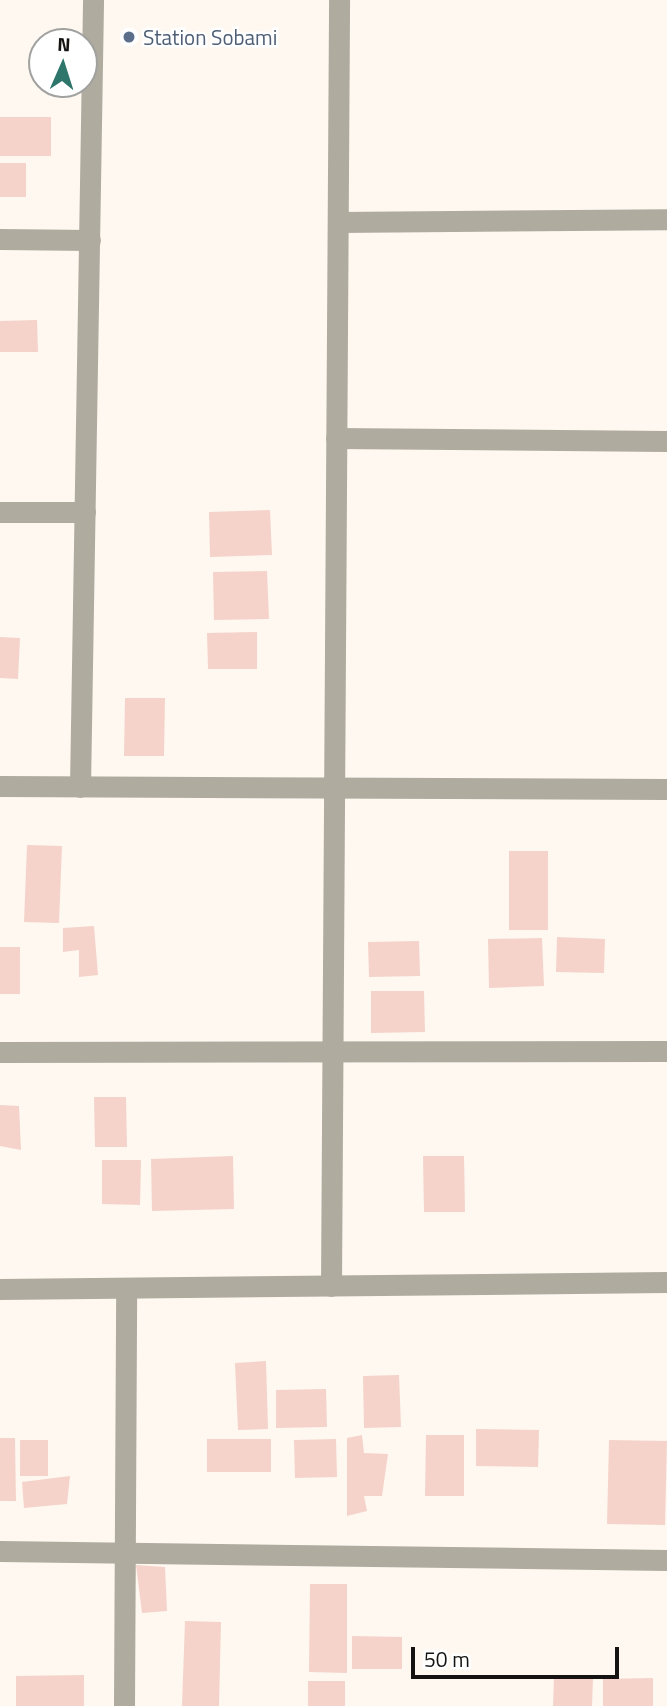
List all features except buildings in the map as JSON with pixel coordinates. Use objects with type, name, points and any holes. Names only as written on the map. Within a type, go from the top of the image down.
[{"type":"street","points":[[80,787],[93,0]]},
{"type":"street","points":[[331,1286],[329,1054],[340,0]]},
{"type":"street","points":[[338,222],[667,219]]},
{"type":"street","points":[[0,239],[90,240]]},
{"type":"street","points":[[336,438],[667,441]]},
{"type":"street","points":[[0,512],[85,512]]},
{"type":"street","points":[[0,786],[667,789]]},
{"type":"street","points":[[0,1052],[329,1054],[667,1051]]},
{"type":"street","points":[[0,1289],[667,1282]]},
{"type":"street","points":[[124,1706],[126,1288]]},
{"type":"street","points":[[0,1551],[667,1560]]},
{"type":"place","name":"Station Sobami","points":[[129,37]]}]
